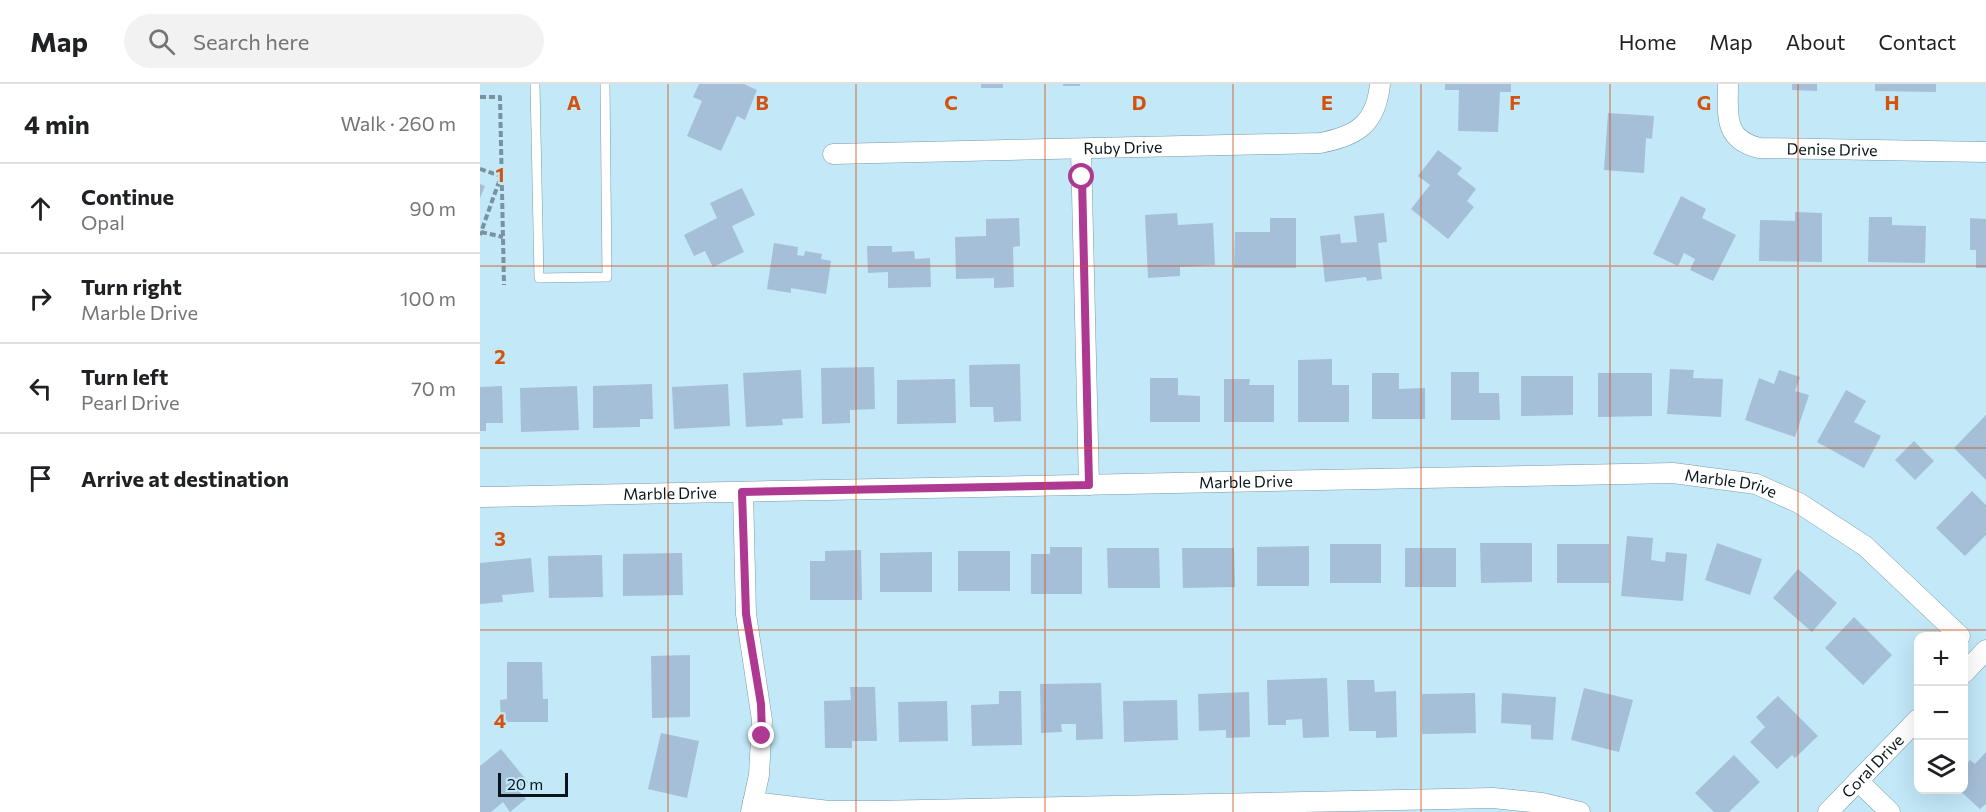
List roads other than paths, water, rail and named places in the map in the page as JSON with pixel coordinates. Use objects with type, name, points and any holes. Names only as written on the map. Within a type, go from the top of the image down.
[{"type":"street","name":"Ruby Drive","points":[[833,154],[1320,143],[1341,139],[1358,131],[1374,109],[1380,84]]},
{"type":"street","name":"Denise Drive","points":[[1728,84],[1731,129],[1737,139],[1745,145],[1759,148],[1986,152]]},
{"type":"street","points":[[1081,148],[1089,485]]},
{"type":"street","name":"Marble Drive","points":[[480,497],[1673,472],[1755,484],[1799,503],[1865,546],[1956,632]]},
{"type":"street","points":[[742,492],[746,614],[762,720],[760,766],[752,807],[874,811],[1493,798],[1542,803],[1580,812]]},
{"type":"street","points":[[1968,643],[1983,653],[1968,669]]},
{"type":"street","name":"Coral Drive","points":[[1828,812],[1914,723]]},
{"type":"street","points":[[1858,781],[1890,812]]},
{"type":"lane","points":[[535,84],[539,278],[607,278],[604,84]]}]
